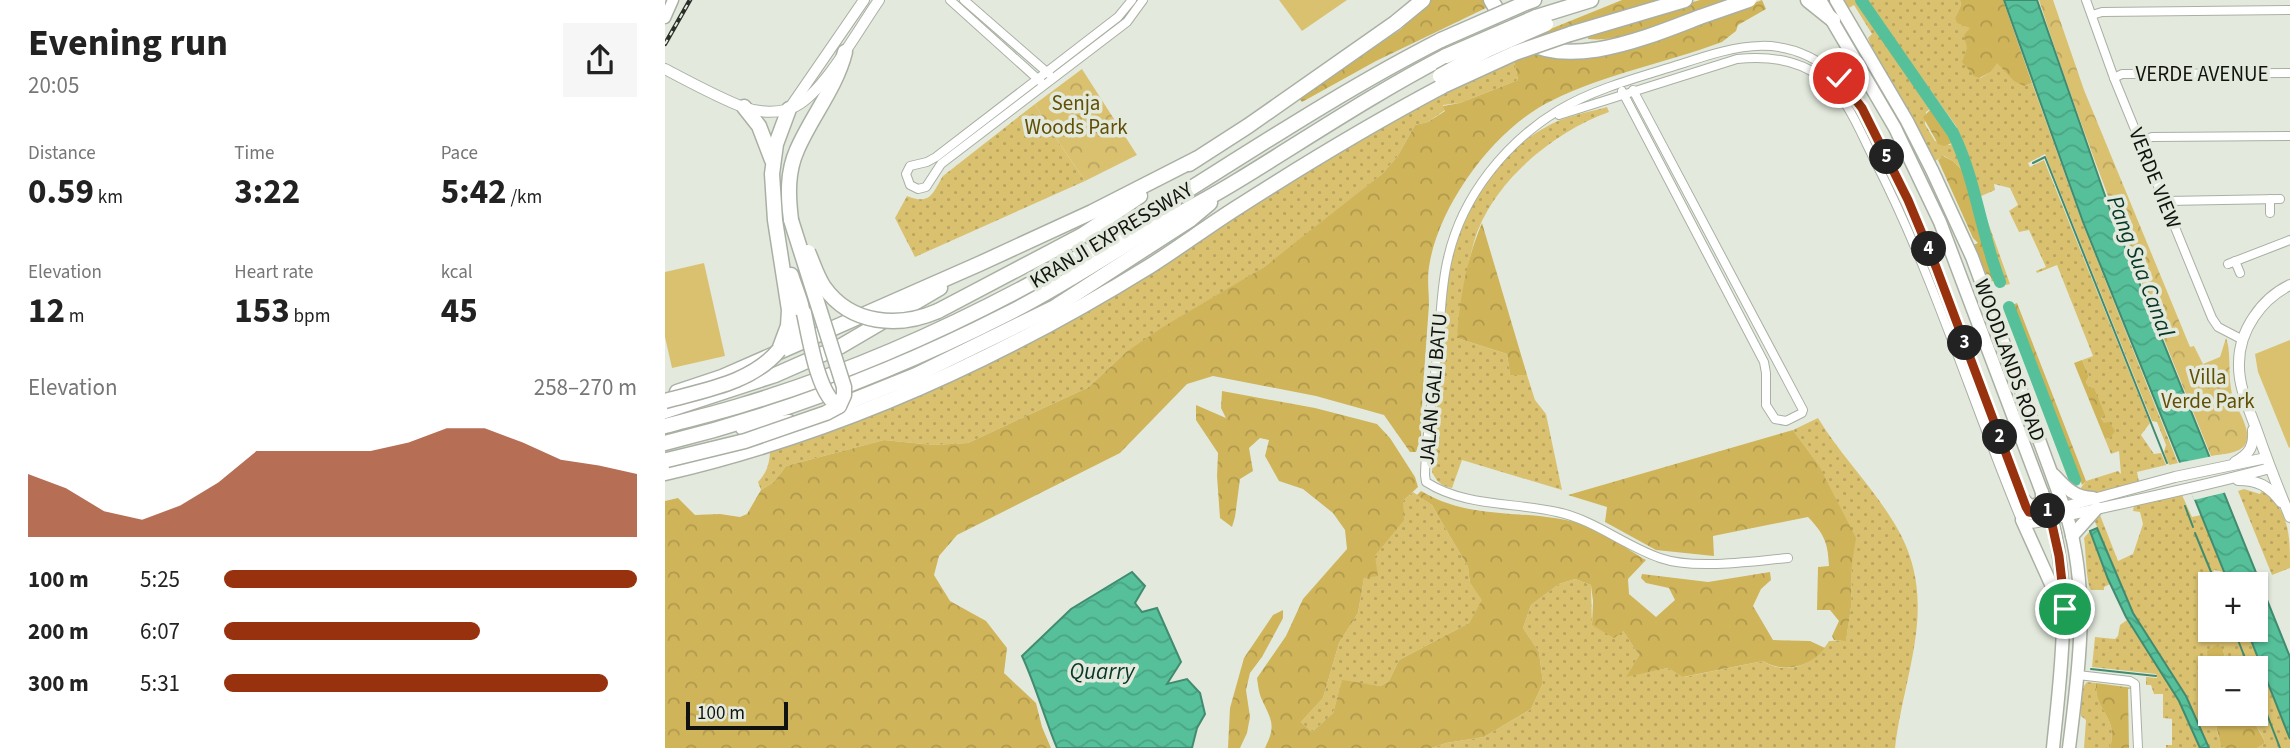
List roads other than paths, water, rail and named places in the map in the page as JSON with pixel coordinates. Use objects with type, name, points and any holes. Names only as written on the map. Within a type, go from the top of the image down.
[{"type":"highway","points":[[1491,0],[1511,30],[1519,37],[1539,47],[1565,51],[1617,46],[1749,0]]},
{"type":"highway","points":[[665,443],[710,432],[795,404],[1006,315],[1235,182],[1371,96],[1446,57],[1591,0]]},
{"type":"highway","points":[[1441,81],[1570,34],[1685,0]]},
{"type":"highway","points":[[1808,0],[1833,20]]},
{"type":"highway","points":[[1084,234],[1259,118],[1421,2]]},
{"type":"highway","name":"KRANJI EXPRESSWAY","points":[[666,422],[790,390],[904,345],[965,317],[1070,261],[1389,67],[1441,40],[1529,2]]},
{"type":"highway","points":[[666,465],[760,447],[860,413],[986,358],[1151,265],[1487,50],[1541,21]]},
{"type":"highway","points":[[839,406],[844,387],[791,220],[789,191],[796,152],[841,68],[845,52]]},
{"type":"highway","points":[[744,107],[759,126],[772,161]]},
{"type":"highway","points":[[779,350],[788,326],[789,310],[772,193],[772,161],[789,109]]},
{"type":"highway","points":[[665,395],[722,377],[979,264],[1093,212],[1196,159]]},
{"type":"highway","points":[[791,220],[824,287],[841,304],[873,320],[889,323],[921,318],[1223,166]]},
{"type":"highway","points":[[666,465],[826,413],[916,375],[1055,307],[1191,219],[1235,182]]},
{"type":"highway","points":[[778,237],[804,313],[825,391],[834,404],[839,406]]},
{"type":"highway","points":[[666,422],[716,396],[775,376],[841,346],[979,264]]},
{"type":"highway","points":[[665,401],[717,386],[752,373],[765,365],[801,327],[804,313]]},
{"type":"highway","points":[[710,432],[860,413]]},
{"type":"main road","points":[[665,18],[673,0]]},
{"type":"main road","name":"WOODLANDS ROAD","points":[[1820,0],[1895,128],[1940,222],[2050,515],[2064,586],[2063,645],[2053,748]]},
{"type":"main road","name":"WOODLANDS ROAD","points":[[1836,0],[1907,121],[1972,257],[2073,536],[2082,594],[2078,675],[2069,748]]},
{"type":"main road","points":[[2050,469],[2071,492],[2095,503],[2073,536]]},
{"type":"main road","points":[[2024,500],[2029,505],[2039,505],[2042,491]]},
{"type":"main road","points":[[2022,520],[2055,593],[2063,645]]},
{"type":"main road","points":[[2077,556],[2083,522]]},
{"type":"street","points":[[789,109],[864,0]]},
{"type":"street","points":[[666,70],[744,107],[768,111],[789,109],[814,93],[879,0]]},
{"type":"street","points":[[950,0],[1041,82]]},
{"type":"street","points":[[964,0],[1050,75]]},
{"type":"street","points":[[1041,82],[935,158],[914,164],[908,170],[906,178],[910,186],[918,189],[926,187],[941,164],[1050,75],[1118,18],[1132,0]]},
{"type":"street","points":[[1050,75],[1127,22],[1143,0]]},
{"type":"street","name":"VERDE VIEW","points":[[2086,0],[2114,78],[2211,318],[2218,327],[2243,340]]},
{"type":"street","points":[[2092,15],[2102,12],[2290,10]]},
{"type":"street","name":"JALAN GALI BATU","points":[[1788,558],[1715,564],[1662,559],[1588,521],[1558,512],[1462,498],[1438,490],[1426,482],[1442,288],[1448,255],[1461,220],[1490,172],[1511,147],[1560,110],[1624,83],[1717,52],[1762,45],[1799,52],[1815,59],[1839,78],[1862,108],[1908,200],[1936,267],[2024,500]]},
{"type":"street","name":"JALAN GALI BATU","points":[[1543,121],[1720,64],[1753,57],[1794,63],[1823,78],[1851,114],[1897,205],[1944,315],[2022,520]]},
{"type":"street","name":"VERDE AVENUE","points":[[2114,78],[2122,75],[2290,73]]},
{"type":"street","points":[[1624,83],[1634,93],[1803,410],[1802,413],[1786,421],[1775,419],[1766,405],[1764,362],[1624,96],[1624,83]]},
{"type":"street","points":[[2140,141],[2152,137],[2290,136]]},
{"type":"street","points":[[923,163],[930,168],[932,176]]},
{"type":"street","points":[[2270,199],[2270,213]]},
{"type":"street","points":[[2165,201],[2280,199]]},
{"type":"street","points":[[2240,274],[2231,262],[2290,240]]},
{"type":"street","points":[[2289,515],[2252,418],[2240,380],[2238,361],[2243,340],[2258,310],[2271,297],[2290,285]]},
{"type":"street","points":[[2221,468],[2244,457],[2250,450],[2254,440],[2252,418]]},
{"type":"street","points":[[2022,520],[2031,524],[2050,515],[2184,475],[2268,463]]},
{"type":"street","points":[[2225,481],[2268,463]]},
{"type":"street","points":[[2095,503],[2225,481],[2252,481],[2274,493],[2289,515]]},
{"type":"street","points":[[2024,500],[2029,512],[2050,515]]},
{"type":"street","points":[[2078,675],[2130,681],[2135,684],[2138,748]]},
{"type":"water","points":[[2004,0],[2037,0],[2110,210],[2256,572],[2224,572],[2083,222]]},
{"type":"water","points":[[2097,528],[2133,613],[2186,696],[2209,748],[2200,748],[2179,701],[2126,617],[2090,531]]},
{"type":"water","name":"Quarry","points":[[1132,572],[1145,586],[1135,603],[1142,612],[1157,608],[1181,662],[1167,684],[1187,679],[1200,693],[1205,714],[1197,728],[1192,748],[1057,748],[1022,656],[1071,609]]},
{"type":"water","points":[[2268,602],[2290,657],[2290,739],[2268,683],[2268,656],[2257,656],[2252,642],[2268,642]]},
{"type":"waterway","points":[[1861,0],[1953,133],[1967,169],[2000,282]]},
{"type":"waterway","points":[[2033,163],[2045,157],[2167,463]]},
{"type":"waterway","points":[[2009,307],[2075,480]]},
{"type":"waterway","points":[[2185,506],[2193,527]]},
{"type":"waterway","points":[[2195,533],[2211,572]]},
{"type":"waterway","points":[[2239,642],[2244,656]]},
{"type":"waterway","points":[[2091,669],[2156,676]]},
{"type":"waterway","points":[[2268,717],[2280,748]]},
{"type":"railway","points":[[665,44],[690,0]]},
{"type":"park label","name":"Senja Woods Park","points":[[1076,115]]},
{"type":"park label","name":"Villa Verde Park","points":[[2208,389]]},
{"type":"water label","name":"Pang Sua Canal","points":[[2141,266]]}]
